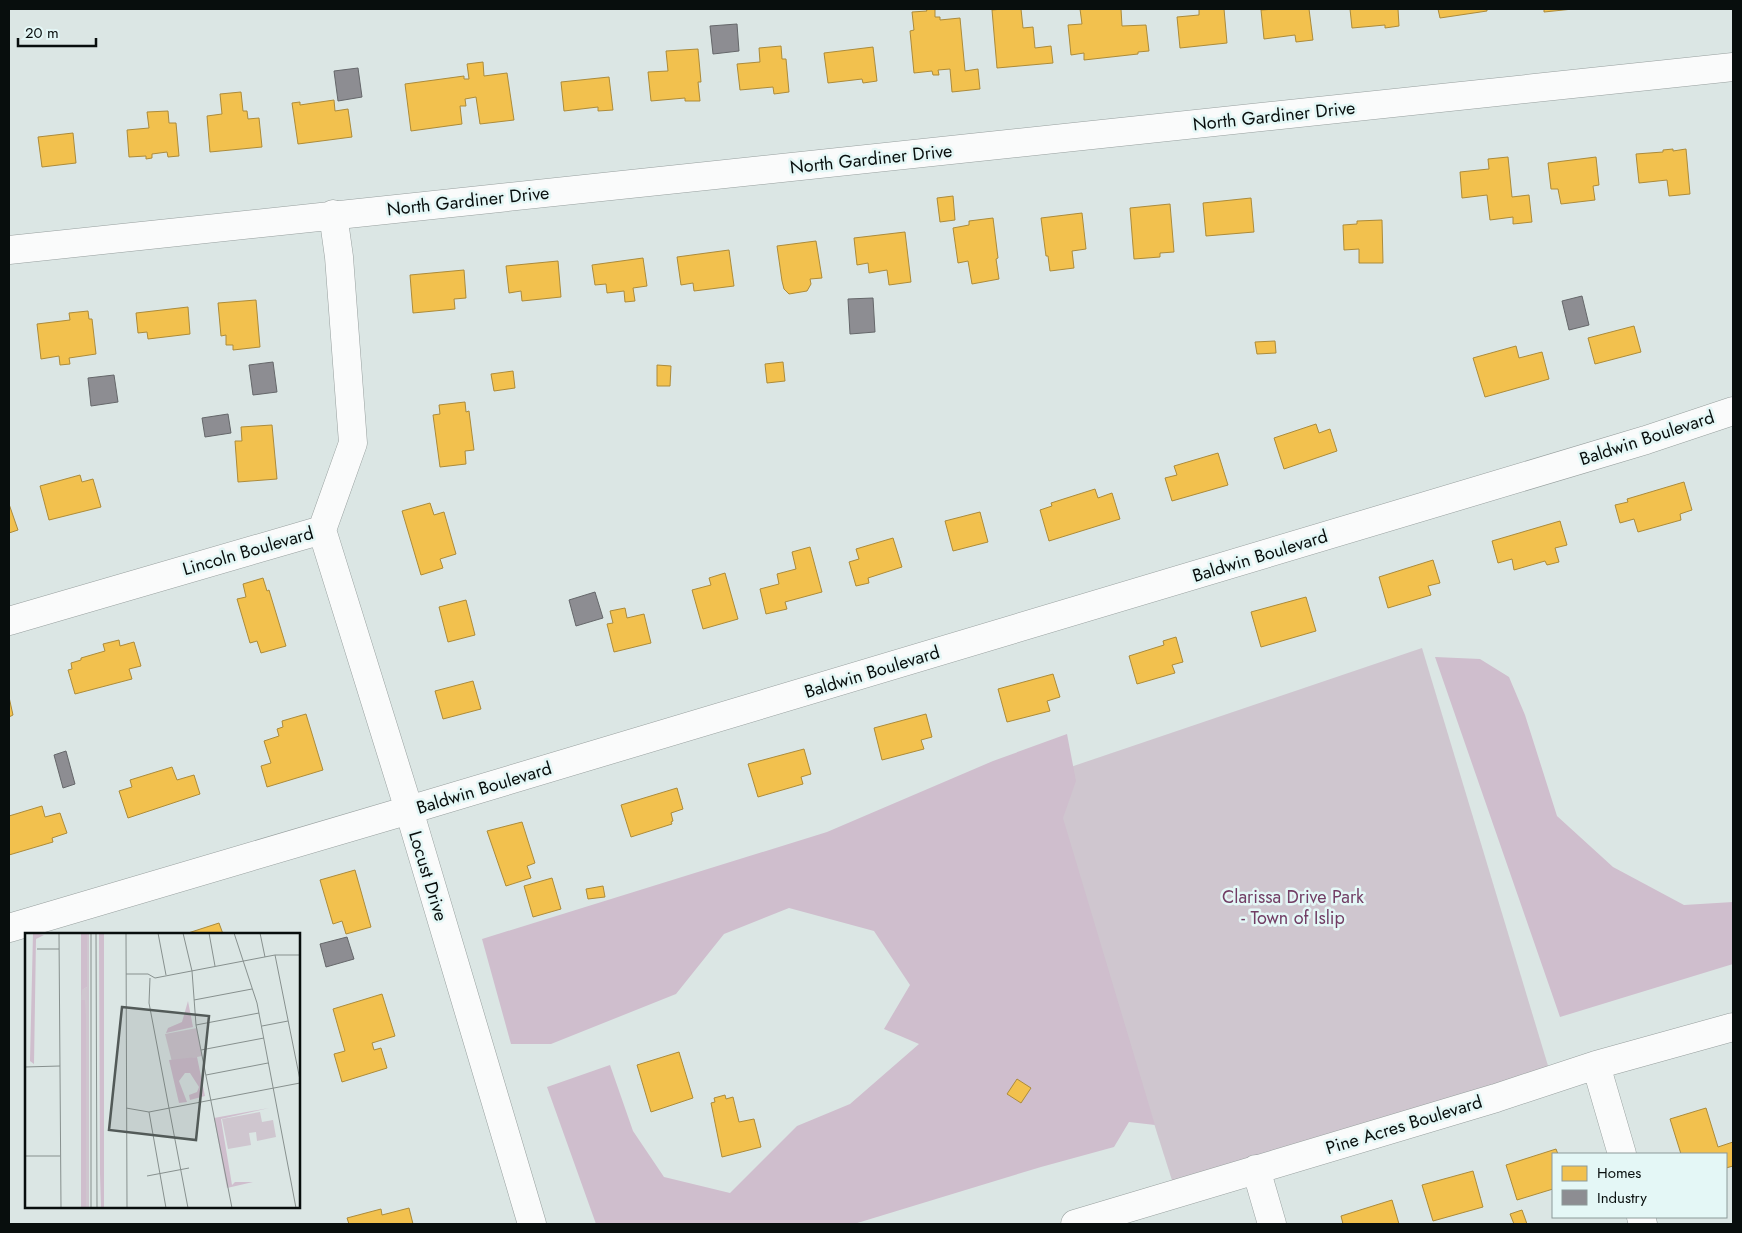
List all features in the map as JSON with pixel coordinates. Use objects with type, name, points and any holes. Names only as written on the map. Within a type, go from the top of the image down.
[{"type":"street","name":"North Gardiner Drive","points":[[9,250],[333,214],[693,178],[1733,67]]},
{"type":"street","name":"Lincoln Boulevard","points":[[9,621],[322,530],[354,443],[340,257],[333,214]]},
{"type":"street","name":"Baldwin Boulevard","points":[[9,928],[1637,443],[1733,411]]},
{"type":"street","name":"Locust Drive","points":[[322,530],[409,810],[532,1224]]},
{"type":"street","name":"Pine Acres Boulevard","points":[[1075,1224],[1496,1098],[1596,1065],[1733,1027]]},
{"type":"street","points":[[1596,1065],[1622,1153]]},
{"type":"street","points":[[1256,1169],[1272,1224]]},
{"type":"green space","name":"Clarissa Drive Park - Town of Islip","points":[[1422,648],[1552,1079],[1176,1193],[1044,776]]},
{"type":"shaded area","points":[[1435,657],[1480,659],[1509,677],[1525,715],[1557,816],[1613,867],[1684,905],[1733,902],[1733,964],[1560,1017]]},
{"type":"shaded area","points":[[1067,734],[1076,781],[1063,818],[1155,1125],[1129,1122],[1114,1147],[1041,1167],[854,1224],[596,1224],[547,1087],[610,1065],[633,1131],[664,1177],[730,1193],[797,1126],[850,1104],[919,1044],[884,1029],[910,985],[874,931],[789,908],[724,934],[676,994],[551,1044],[511,1044],[482,939],[827,832],[993,761]]},
{"type":"building: Homes","points":[[926,9],[935,9],[935,17],[940,17],[940,20],[960,18],[965,71],[978,69],[980,89],[952,92],[950,69],[938,70],[939,75],[933,75],[932,71],[914,73],[910,31],[914,30],[912,12],[927,11]]},
{"type":"building: Homes","points":[[1021,9],[1023,28],[1033,27],[1035,48],[1051,46],[1053,63],[997,68],[992,10]]},
{"type":"building: Homes","points":[[1080,9],[1121,9],[1122,26],[1146,25],[1149,51],[1084,60],[1084,53],[1071,55],[1068,25],[1082,24]]},
{"type":"building: Homes","points":[[1199,9],[1224,9],[1227,43],[1180,48],[1177,17],[1199,15]]},
{"type":"building: Homes","points":[[1309,9],[1313,40],[1296,42],[1295,35],[1264,39],[1261,10]]},
{"type":"building: Homes","points":[[1350,9],[1398,9],[1399,26],[1385,28],[1385,25],[1352,28]]},
{"type":"building: Homes","points":[[1438,9],[1487,9],[1487,11],[1440,18]]},
{"type":"building: Homes","points":[[1544,9],[1573,9],[1544,12]]},
{"type":"building: Homes","points":[[781,46],[782,59],[786,59],[789,92],[774,94],[773,87],[740,90],[737,64],[760,62],[759,48]]},
{"type":"building: Homes","points":[[873,47],[877,81],[863,83],[862,79],[828,83],[824,53]]},
{"type":"building: Homes","points":[[698,49],[701,82],[698,82],[700,101],[685,101],[685,98],[651,101],[648,72],[668,71],[666,51]]},
{"type":"building: Homes","points":[[483,62],[484,76],[507,73],[514,120],[480,124],[476,97],[465,99],[466,106],[460,106],[462,124],[411,131],[405,84],[464,76],[464,79],[469,79],[467,64]]},
{"type":"building: Homes","points":[[609,77],[613,110],[598,111],[598,107],[564,111],[561,82]]},
{"type":"building: Homes","points":[[241,92],[243,111],[247,111],[248,119],[259,118],[262,147],[210,152],[207,116],[222,114],[220,94]]},
{"type":"building: Homes","points":[[334,100],[335,111],[348,109],[352,137],[298,144],[292,103],[300,102],[300,105]]},
{"type":"building: Homes","points":[[168,111],[169,123],[176,123],[179,156],[168,157],[167,152],[152,154],[152,158],[146,159],[146,156],[129,157],[127,130],[149,128],[147,112]]},
{"type":"building: Homes","points":[[73,133],[76,163],[42,167],[38,137]]},
{"type":"building: Homes","points":[[1673,149],[1673,151],[1686,149],[1690,194],[1669,196],[1667,180],[1639,183],[1636,154],[1663,152],[1663,150]]},
{"type":"building: Homes","points":[[1508,157],[1512,197],[1529,195],[1532,222],[1513,224],[1513,217],[1490,220],[1487,195],[1462,198],[1460,172],[1489,169],[1488,159]]},
{"type":"building: Homes","points":[[1596,157],[1599,185],[1593,186],[1595,200],[1561,204],[1558,189],[1551,189],[1548,163]]},
{"type":"building: Homes","points":[[953,196],[955,220],[940,222],[937,198]]},
{"type":"building: Homes","points":[[1251,198],[1254,232],[1206,236],[1203,203]]},
{"type":"building: Homes","points":[[1170,204],[1174,252],[1160,253],[1160,257],[1134,259],[1130,208]]},
{"type":"building: Homes","points":[[1082,213],[1086,249],[1072,251],[1074,268],[1050,271],[1041,218]]},
{"type":"building: Homes","points":[[993,218],[999,279],[972,284],[968,261],[958,263],[953,228],[969,225],[969,221]]},
{"type":"building: Homes","points":[[1382,220],[1383,263],[1359,263],[1359,249],[1344,250],[1343,225],[1357,224],[1357,221]]},
{"type":"building: Homes","points":[[905,232],[911,282],[889,285],[887,270],[869,273],[868,263],[857,265],[854,238]]},
{"type":"building: Homes","points":[[816,241],[822,278],[810,279],[811,284],[807,291],[789,294],[784,289],[782,281],[777,246]]},
{"type":"building: Homes","points":[[729,250],[734,286],[694,291],[693,283],[681,285],[677,257]]},
{"type":"building: Homes","points":[[643,258],[647,286],[633,288],[635,301],[625,302],[624,291],[607,293],[606,284],[595,285],[592,265]]},
{"type":"building: Homes","points":[[558,261],[561,297],[522,301],[521,291],[509,293],[506,266]]},
{"type":"building: Homes","points":[[464,270],[466,298],[454,299],[455,309],[413,313],[410,275]]},
{"type":"building: Homes","points":[[256,300],[260,347],[233,350],[233,345],[226,345],[226,335],[221,336],[218,303]]},
{"type":"building: Homes","points":[[188,307],[190,334],[148,339],[147,332],[138,333],[136,313]]},
{"type":"building: Homes","points":[[88,311],[89,319],[92,319],[96,354],[69,358],[70,364],[60,365],[59,356],[41,359],[37,324],[70,320],[69,313]]},
{"type":"building: Homes","points":[[1634,326],[1641,352],[1595,364],[1588,338]]},
{"type":"building: Homes","points":[[1275,341],[1276,353],[1257,354],[1255,342]]},
{"type":"building: Homes","points":[[1516,346],[1519,358],[1542,352],[1549,379],[1485,397],[1473,358]]},
{"type":"building: Homes","points":[[783,362],[785,381],[767,383],[765,364]]},
{"type":"building: Homes","points":[[657,365],[671,366],[670,386],[657,386]]},
{"type":"building: Homes","points":[[513,371],[515,388],[494,391],[491,374]]},
{"type":"building: Homes","points":[[465,402],[466,412],[469,411],[474,450],[465,451],[466,464],[440,467],[433,415],[440,414],[439,405]]},
{"type":"building: Homes","points":[[1316,424],[1319,433],[1330,429],[1337,451],[1284,469],[1274,438]]},
{"type":"building: Homes","points":[[272,425],[277,479],[238,482],[235,441],[242,441],[241,427]]},
{"type":"building: Homes","points":[[1218,453],[1228,485],[1172,501],[1165,478],[1177,475],[1174,466]]},
{"type":"building: Homes","points":[[80,475],[82,482],[93,479],[101,507],[49,520],[40,486]]},
{"type":"building: Homes","points":[[1684,482],[1692,510],[1680,514],[1681,520],[1638,532],[1634,519],[1620,523],[1615,505],[1628,502],[1627,499]]},
{"type":"building: Homes","points":[[1095,489],[1098,498],[1112,493],[1120,519],[1049,541],[1040,510],[1052,506],[1051,503]]},
{"type":"building: Homes","points":[[430,503],[434,515],[444,512],[456,554],[440,559],[443,568],[421,575],[402,511]]},
{"type":"building: Homes","points":[[9,504],[18,530],[9,533]]},
{"type":"building: Homes","points":[[980,512],[988,542],[953,551],[945,521]]},
{"type":"building: Homes","points":[[1560,521],[1567,545],[1555,548],[1559,562],[1547,565],[1545,561],[1514,570],[1512,559],[1498,563],[1492,541]]},
{"type":"building: Homes","points":[[893,538],[902,567],[868,578],[869,583],[856,586],[849,562],[859,559],[856,549]]},
{"type":"building: Homes","points":[[810,547],[822,592],[785,602],[787,609],[766,614],[760,589],[779,584],[777,574],[796,569],[792,552]]},
{"type":"building: Homes","points":[[1433,560],[1440,583],[1428,586],[1431,595],[1388,608],[1379,577]]},
{"type":"building: Homes","points":[[725,573],[738,619],[703,629],[692,590],[711,585],[709,578]]},
{"type":"building: Homes","points":[[263,578],[267,591],[269,590],[286,646],[261,653],[257,641],[250,643],[237,599],[246,597],[243,584]]},
{"type":"building: Homes","points":[[1306,597],[1316,631],[1261,647],[1251,612]]},
{"type":"building: Homes","points":[[466,600],[475,635],[448,642],[439,607]]},
{"type":"building: Homes","points":[[625,608],[627,618],[644,614],[651,643],[614,652],[607,624],[613,623],[610,611]]},
{"type":"building: Homes","points":[[1176,637],[1183,662],[1172,665],[1175,673],[1137,684],[1129,656],[1164,645],[1163,641]]},
{"type":"building: Homes","points":[[119,640],[120,646],[134,642],[141,666],[129,669],[132,679],[75,694],[68,670],[72,669],[71,663],[105,651],[103,644]]},
{"type":"building: Homes","points":[[1053,674],[1060,697],[1047,701],[1050,711],[1007,722],[998,689]]},
{"type":"building: Homes","points":[[473,681],[481,709],[443,719],[435,691]]},
{"type":"building: Homes","points":[[9,697],[13,715],[9,717]]},
{"type":"building: Homes","points":[[306,714],[323,770],[267,787],[261,766],[271,763],[264,741],[279,736],[277,729],[283,727],[282,721]]},
{"type":"building: Homes","points":[[926,714],[932,737],[921,740],[924,749],[882,760],[874,728]]},
{"type":"building: Homes","points":[[804,749],[811,774],[801,777],[803,784],[758,797],[748,764]]},
{"type":"building: Homes","points":[[172,767],[177,780],[194,775],[200,794],[128,818],[119,791],[132,787],[130,780]]},
{"type":"building: Homes","points":[[677,788],[683,809],[671,813],[672,824],[631,837],[621,805]]},
{"type":"building: Homes","points":[[42,806],[45,817],[60,813],[67,833],[52,838],[53,842],[9,855],[9,816]]},
{"type":"building: Homes","points":[[522,822],[535,863],[527,866],[531,878],[506,886],[487,831]]},
{"type":"building: Homes","points":[[355,870],[371,927],[346,934],[342,921],[333,924],[320,880]]},
{"type":"building: Homes","points":[[552,878],[561,909],[533,917],[524,886]]},
{"type":"building: Homes","points":[[603,886],[605,897],[588,899],[586,889]]},
{"type":"building: Homes","points":[[219,923],[223,933],[188,933]]},
{"type":"building: Homes","points":[[382,994],[395,1036],[372,1043],[374,1050],[381,1048],[387,1068],[342,1082],[334,1054],[345,1051],[333,1009]]},
{"type":"building: Homes","points":[[679,1052],[693,1098],[651,1112],[637,1065]]},
{"type":"building: Homes","points":[[1017,1079],[1031,1088],[1021,1103],[1007,1094]]},
{"type":"building: Homes","points":[[725,1095],[726,1099],[733,1097],[739,1122],[754,1119],[761,1147],[722,1157],[711,1103],[715,1102],[714,1098]]},
{"type":"building: Homes","points":[[1706,1108],[1718,1147],[1733,1142],[1733,1166],[1727,1168],[1727,1153],[1681,1153],[1670,1119]]},
{"type":"building: Homes","points":[[1556,1149],[1558,1153],[1552,1153],[1552,1189],[1517,1200],[1506,1165]]},
{"type":"building: Homes","points":[[1473,1171],[1483,1207],[1433,1221],[1422,1185]]},
{"type":"building: Homes","points":[[1392,1200],[1399,1224],[1343,1224],[1341,1216]]},
{"type":"building: Homes","points":[[409,1208],[413,1224],[349,1224],[347,1218],[381,1209],[382,1215]]},
{"type":"building: Homes","points":[[1522,1210],[1527,1224],[1514,1224],[1510,1214]]},
{"type":"building: Industry","points":[[737,24],[739,51],[713,54],[710,26]]},
{"type":"building: Industry","points":[[358,68],[362,97],[338,101],[334,71]]},
{"type":"building: Industry","points":[[1582,296],[1589,325],[1569,330],[1562,301]]},
{"type":"building: Industry","points":[[873,298],[875,332],[850,334],[848,299]]},
{"type":"building: Industry","points":[[273,362],[277,392],[253,395],[249,365]]},
{"type":"building: Industry","points":[[114,375],[118,402],[91,406],[88,378]]},
{"type":"building: Industry","points":[[228,414],[231,433],[205,437],[202,418]]},
{"type":"building: Industry","points":[[595,592],[603,618],[576,626],[569,600]]},
{"type":"building: Industry","points":[[66,751],[75,784],[63,788],[54,755]]},
{"type":"building: Industry","points":[[347,937],[354,959],[326,967],[320,944]]}]
